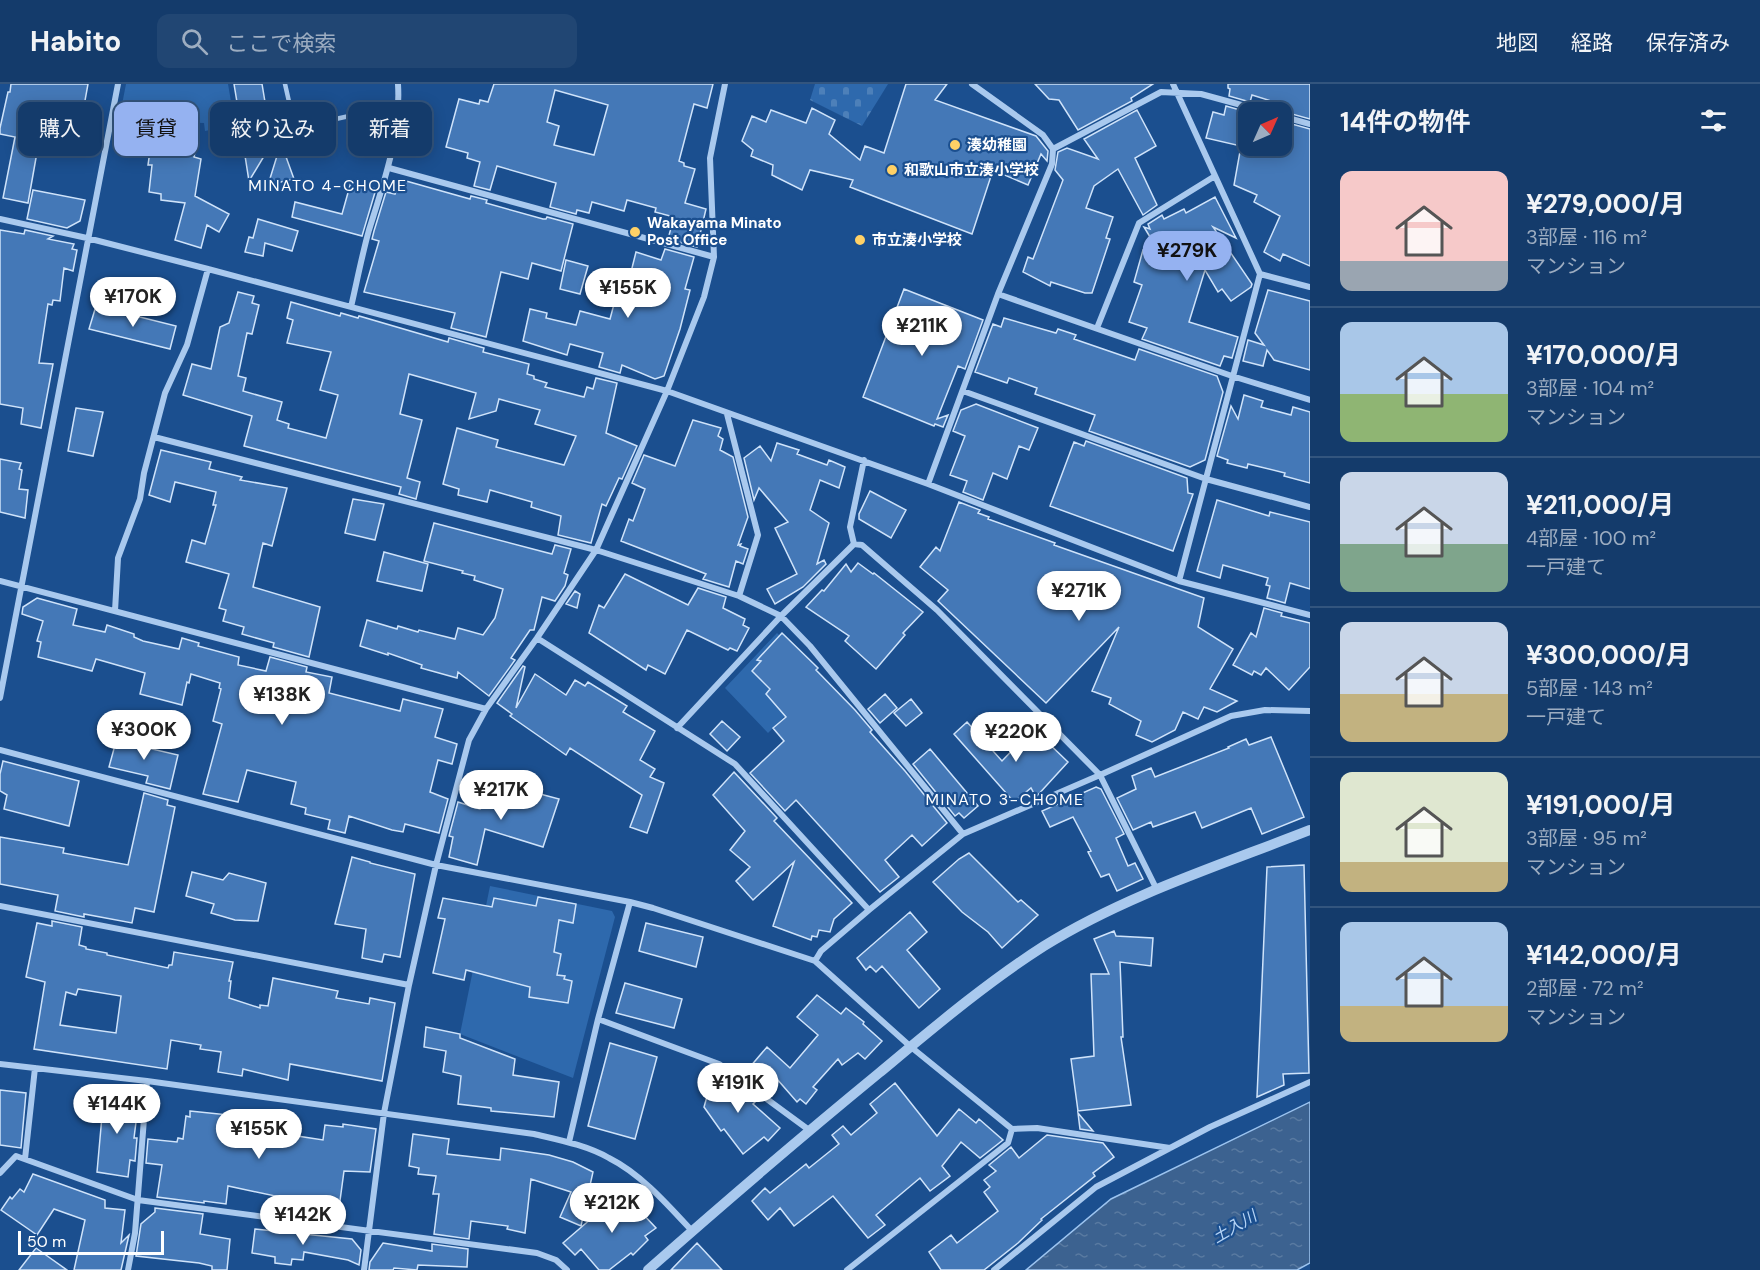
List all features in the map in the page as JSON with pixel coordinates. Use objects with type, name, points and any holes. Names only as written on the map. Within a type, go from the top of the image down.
[{"type":"street","points":[[0,698],[118,84]]},
{"type":"street","points":[[398,84],[399,102]]},
{"type":"street","points":[[364,1270],[384,1113],[409,985],[436,865],[469,740],[486,709],[596,550],[667,391],[704,297],[714,257],[710,158],[725,84]]},
{"type":"street","points":[[928,484],[998,294],[1053,164],[1053,149],[1043,135],[972,84]]},
{"type":"street","points":[[1173,84],[1260,274],[1179,581]]},
{"type":"street","points":[[1053,149],[1161,92],[1201,94],[1238,104]]},
{"type":"street","points":[[1292,119],[1310,124]]},
{"type":"street","points":[[351,307],[391,156]]},
{"type":"street","points":[[389,168],[714,257]]},
{"type":"street","points":[[1096,328],[1139,223],[1215,176]]},
{"type":"street","points":[[0,219],[87,238],[208,269],[667,391],[727,414],[864,460],[1179,581],[1310,615]]},
{"type":"street","points":[[115,611],[117,558],[140,499],[144,473],[165,393],[187,345],[208,269]]},
{"type":"street","points":[[1260,274],[1310,287]]},
{"type":"street","points":[[998,294],[1232,376],[1310,400]]},
{"type":"street","points":[[963,390],[1206,479],[1310,507]]},
{"type":"street","points":[[727,414],[758,535],[739,596]]},
{"type":"street","points":[[154,438],[596,550],[739,596],[781,616],[810,646],[963,834]]},
{"type":"street","points":[[855,544],[850,528],[864,460]]},
{"type":"street","points":[[677,728],[781,616],[855,544]]},
{"type":"street","points":[[855,544],[862,545],[937,610],[1100,775],[1156,890]]},
{"type":"street","points":[[0,581],[486,709]]},
{"type":"street","points":[[537,638],[735,764],[869,910]]},
{"type":"street","points":[[815,961],[821,951],[963,834],[1231,716],[1265,710],[1310,711]]},
{"type":"street","points":[[0,750],[436,865],[630,902],[815,961],[911,1047],[1012,1129],[1037,1128],[1170,1148]]},
{"type":"street","points":[[648,1270],[809,1130],[1008,971],[1045,946],[1088,922],[1156,890],[1310,830]]},
{"type":"street","points":[[569,1142],[598,1019],[630,902]]},
{"type":"street","points":[[0,906],[409,985]]},
{"type":"street","points":[[598,1019],[718,1064],[809,1130]]},
{"type":"street","points":[[0,1064],[147,1080],[534,1134],[569,1142],[609,1158],[644,1182],[692,1232]]},
{"type":"street","points":[[25,1159],[35,1068]]},
{"type":"street","points":[[128,1270],[138,1200],[147,1080]]},
{"type":"street","points":[[994,1270],[1096,1186],[1210,1127],[1310,1082]]},
{"type":"street","points":[[847,1270],[1008,1143],[1012,1129]]},
{"type":"street","points":[[0,1173],[16,1156],[138,1200],[537,1253],[556,1260],[567,1270]]},
{"type":"lane","points":[[285,84],[295,128],[348,116]]},
{"type":"green space","points":[[126,84],[228,84],[231,102],[210,102],[210,130],[205,131],[204,123],[198,123],[198,102],[122,102]]},
{"type":"green space","points":[[815,84],[888,84],[862,126],[810,100]]},
{"type":"green space","points":[[777,633],[824,677],[768,733],[725,688]]},
{"type":"green space","points":[[490,886],[612,911],[615,917],[573,1078],[460,1034]]},
{"type":"water","name":"土入川","points":[[1310,1102],[1310,1263],[1297,1270],[1026,1270],[1111,1199]]},
{"type":"building","points":[[11,84],[88,84],[85,102],[18,102],[18,156],[36,156],[28,203],[3,198],[15,137],[0,134],[8,92],[10,92]]},
{"type":"building","points":[[234,84],[262,84],[265,102],[237,102]]},
{"type":"building","points":[[494,84],[713,84],[707,108],[694,104],[679,161],[684,163],[684,166],[695,169],[685,203],[706,209],[697,247],[668,239],[674,217],[655,212],[656,208],[627,200],[624,211],[592,202],[589,213],[577,210],[576,214],[550,207],[556,183],[497,166],[490,190],[474,186],[480,162],[467,158],[468,153],[446,147],[459,99],[479,104],[480,100],[488,102]],"holes":[[[555,90],[608,105],[594,155],[554,145],[559,126],[547,122]]]},
{"type":"building","points":[[906,84],[947,84],[935,100],[1036,136],[1048,151],[1047,161],[1041,154],[1028,185],[993,170],[972,234],[850,187],[853,180],[810,170],[802,190],[772,175],[773,165],[751,156],[753,150],[742,141],[752,116],[766,122],[771,110],[806,123],[812,108],[835,120],[829,134],[860,160],[865,146],[884,153]]},
{"type":"building","points":[[1035,84],[1153,84],[1131,98],[1132,101],[1078,130],[1059,100],[1049,99]]},
{"type":"building","points":[[1228,84],[1310,84],[1310,119],[1292,114],[1292,102],[1275,102],[1252,95],[1250,102],[1229,96],[1230,89]]},
{"type":"building","points":[[1226,106],[1238,109],[1238,145],[1206,138],[1213,112],[1224,115]]},
{"type":"building","points":[[1137,110],[1156,146],[1135,158],[1157,205],[1143,215],[1118,169],[1094,186],[1086,208],[1113,217],[1106,238],[1110,239],[1092,293],[1085,293],[1051,282],[1050,286],[1023,272],[1028,257],[1033,259],[1063,180],[1055,170],[1058,152],[1067,148],[1098,159],[1084,139]]},
{"type":"building","points":[[1292,124],[1310,129],[1310,266],[1283,254],[1280,261],[1264,252],[1280,216],[1254,202],[1257,195],[1234,185],[1239,156],[1292,156]]},
{"type":"building","points":[[149,156],[194,156],[201,159],[195,196],[229,214],[219,232],[207,225],[201,248],[175,240],[185,203],[161,200],[161,194],[149,192],[152,165],[148,165]]},
{"type":"building","points":[[245,156],[264,156],[249,181]]},
{"type":"building","points":[[277,156],[286,156],[294,179],[268,185]]},
{"type":"building","points":[[399,179],[470,199],[471,196],[487,200],[486,203],[543,219],[547,217],[573,224],[561,271],[532,263],[528,279],[501,272],[486,337],[451,328],[455,313],[364,292],[379,241],[372,239],[386,192],[395,194]]},
{"type":"building","points":[[351,182],[376,189],[362,236],[292,217],[295,202],[342,214]]},
{"type":"building","points":[[33,190],[85,200],[80,221],[67,228],[27,219]]},
{"type":"building","points":[[1215,197],[1236,238],[1213,227],[1252,284],[1231,301],[1222,289],[1218,292],[1205,270],[1189,322],[1238,337],[1232,358],[1224,356],[1220,366],[1142,339],[1147,328],[1129,322],[1142,285],[1134,282],[1143,250],[1161,255],[1144,227],[1150,229],[1148,224],[1162,215],[1164,219],[1184,209],[1186,213]]},
{"type":"building","points":[[258,219],[298,231],[292,251],[265,243],[263,256],[245,252],[249,237],[253,238]]},
{"type":"building","points":[[0,230],[24,234],[25,230],[53,236],[48,239],[74,244],[72,249],[77,250],[73,271],[64,268],[60,301],[53,300],[52,305],[48,304],[39,363],[53,364],[41,428],[21,424],[23,408],[0,404]]},
{"type":"building","points":[[665,249],[694,257],[685,289],[690,290],[664,376],[655,379],[622,365],[620,373],[599,367],[603,353],[570,344],[567,355],[523,341],[530,309],[547,313],[546,318],[576,325],[580,311],[610,319],[620,282],[628,284],[636,252],[661,260]]},
{"type":"building","points":[[566,260],[588,266],[580,294],[560,289]]},
{"type":"building","points":[[904,289],[983,320],[965,369],[958,366],[937,419],[948,415],[943,427],[935,424],[934,426],[863,397]]},
{"type":"building","points":[[1268,290],[1310,301],[1310,370],[1274,360],[1267,350],[1263,366],[1243,361],[1248,340],[1264,345],[1255,333]]},
{"type":"building","points":[[238,292],[254,296],[252,303],[259,305],[252,334],[247,333],[238,376],[246,378],[243,391],[282,402],[277,420],[289,424],[288,428],[326,438],[338,395],[320,390],[331,352],[287,343],[293,320],[287,318],[291,302],[340,316],[341,313],[358,318],[359,316],[448,342],[449,338],[484,348],[483,352],[529,364],[527,374],[547,383],[545,387],[584,397],[587,387],[593,389],[596,378],[617,383],[606,433],[637,446],[622,479],[619,478],[606,506],[602,504],[591,543],[558,535],[561,516],[531,507],[532,502],[490,490],[487,502],[458,495],[459,489],[443,484],[457,428],[498,440],[496,447],[564,465],[576,436],[535,424],[540,410],[499,399],[496,411],[469,419],[476,393],[409,374],[400,414],[422,420],[407,478],[420,482],[416,499],[399,494],[401,487],[244,446],[252,416],[183,395],[192,364],[211,369],[220,327],[229,323]]},
{"type":"building","points":[[96,306],[176,326],[170,349],[89,329]]},
{"type":"building","points":[[1004,318],[1056,333],[1058,329],[1076,335],[1074,339],[1135,360],[1139,349],[1217,376],[1223,392],[1205,460],[1190,467],[1089,431],[1095,415],[1035,394],[1037,388],[1009,378],[1007,383],[975,372],[993,324],[1001,327]]},
{"type":"building","points":[[1244,395],[1263,401],[1261,407],[1291,415],[1293,407],[1310,412],[1310,483],[1284,476],[1285,473],[1248,464],[1247,468],[1227,463],[1228,460],[1217,456],[1231,406],[1238,419]]},
{"type":"building","points":[[976,404],[1038,428],[1029,450],[1019,446],[1007,479],[993,473],[983,500],[963,492],[967,481],[950,475],[965,436],[953,431],[961,410]]},
{"type":"building","points":[[76,408],[103,412],[93,456],[68,451]]},
{"type":"building","points":[[693,420],[721,428],[718,436],[723,439],[720,450],[733,457],[748,517],[738,545],[741,544],[740,546],[748,549],[743,564],[736,561],[729,587],[703,579],[706,574],[621,541],[629,519],[633,521],[645,489],[632,483],[644,455],[675,466]]},
{"type":"building","points":[[1086,441],[1187,478],[1188,493],[1193,494],[1173,551],[1050,506],[1074,442],[1084,446]]},
{"type":"building","points":[[777,443],[799,450],[797,454],[827,465],[829,460],[845,467],[839,488],[820,480],[810,510],[829,523],[817,564],[824,560],[826,564],[803,587],[775,604],[767,589],[797,574],[775,528],[788,522],[759,488],[754,500],[744,458],[760,446],[771,461]]},
{"type":"building","points":[[161,450],[211,462],[209,469],[242,477],[240,480],[287,488],[272,546],[263,543],[253,587],[320,607],[309,657],[273,647],[274,643],[242,634],[244,627],[223,621],[226,610],[219,608],[229,574],[186,562],[192,540],[205,544],[216,505],[213,505],[216,492],[175,482],[170,502],[149,495]]},
{"type":"building","points":[[0,459],[21,463],[19,489],[28,490],[25,518],[0,512]]},
{"type":"building","points":[[870,491],[906,510],[891,538],[859,519],[859,514]]},
{"type":"building","points":[[353,499],[384,504],[375,540],[345,533]]},
{"type":"building","points":[[1217,500],[1269,516],[1270,512],[1310,522],[1310,589],[1290,583],[1285,603],[1267,598],[1270,586],[1266,585],[1268,578],[1223,565],[1220,578],[1197,571]]},
{"type":"building","points":[[959,502],[980,510],[978,513],[989,517],[988,519],[1055,543],[1054,545],[1204,598],[1198,627],[1233,649],[1210,689],[1237,701],[1217,712],[1204,707],[1198,719],[1183,712],[1175,730],[1152,742],[1136,735],[1141,721],[1109,704],[1111,698],[1092,691],[1119,627],[1046,703],[938,601],[948,590],[920,567],[936,547],[940,551]]},
{"type":"building","points":[[434,523],[552,554],[555,545],[571,549],[564,573],[568,575],[565,586],[555,601],[542,597],[534,630],[530,630],[511,658],[515,660],[489,696],[458,672],[457,678],[421,668],[422,665],[388,653],[388,655],[360,646],[367,620],[397,629],[398,626],[455,639],[458,628],[483,635],[495,618],[503,589],[474,580],[475,576],[462,573],[463,571],[424,561]]},
{"type":"building","points":[[384,552],[428,564],[422,591],[377,581]]},
{"type":"building","points":[[858,563],[923,612],[903,633],[905,635],[876,669],[845,641],[849,636],[806,607],[822,590],[824,591],[846,564],[851,572]]},
{"type":"building","points":[[625,574],[688,605],[698,588],[726,597],[723,608],[745,619],[743,625],[749,628],[737,651],[730,648],[728,650],[687,630],[665,674],[648,665],[646,670],[589,633],[599,605],[604,608]]},
{"type":"building","points":[[575,591],[580,594],[577,608],[566,604]]},
{"type":"building","points":[[37,598],[77,609],[73,625],[105,632],[107,625],[134,634],[134,637],[143,641],[179,649],[182,638],[199,643],[198,646],[239,657],[238,665],[266,671],[270,657],[307,667],[306,672],[332,677],[329,693],[400,711],[403,699],[443,709],[435,737],[457,744],[452,764],[438,760],[430,792],[448,799],[439,833],[405,824],[403,832],[392,830],[349,816],[345,833],[328,829],[330,820],[305,814],[306,808],[291,804],[296,782],[247,770],[238,802],[203,794],[222,724],[213,721],[221,689],[219,688],[220,683],[191,674],[182,705],[140,694],[145,673],[96,659],[92,671],[38,657],[41,642],[37,641],[43,621],[22,614],[23,607]]},
{"type":"building","points":[[1264,608],[1282,613],[1281,616],[1310,623],[1310,667],[1289,690],[1266,668],[1261,675],[1254,671],[1252,675],[1233,665],[1251,633],[1256,637]]},
{"type":"building","points":[[782,633],[818,668],[816,670],[855,710],[872,730],[870,732],[947,823],[922,846],[912,835],[885,860],[899,877],[880,892],[796,800],[785,811],[750,773],[784,741],[773,728],[786,717],[766,694],[770,689],[752,671],[761,661],[757,660]]},
{"type":"building","points":[[523,666],[525,667],[516,708],[535,674],[566,695],[575,680],[585,686],[588,682],[627,706],[623,712],[655,731],[640,760],[655,769],[650,777],[664,783],[647,833],[630,827],[642,795],[570,748],[566,755],[510,716],[512,714],[497,703]]},
{"type":"building","points":[[885,694],[897,708],[880,723],[868,709]]},
{"type":"building","points":[[911,699],[922,713],[906,726],[894,713]]},
{"type":"building","points":[[722,721],[740,737],[727,751],[710,734]]},
{"type":"building","points":[[967,722],[1002,761],[1029,733],[1038,741],[1042,737],[1068,762],[1036,797],[1031,788],[1014,802],[954,734]]},
{"type":"building","points":[[118,734],[154,745],[152,749],[178,755],[170,789],[146,783],[148,776],[109,767]]},
{"type":"building","points":[[1271,737],[1304,817],[1262,834],[1251,808],[1202,828],[1195,812],[1153,827],[1151,822],[1133,830],[1117,798],[1136,789],[1132,776],[1151,768],[1155,777],[1246,739],[1249,745]]},
{"type":"building","points":[[930,749],[978,806],[964,818],[959,813],[955,816],[913,764]]},
{"type":"building","points":[[3,761],[79,781],[69,826],[4,809],[7,795],[0,791]]},
{"type":"building","points":[[734,772],[777,818],[774,821],[852,903],[834,919],[830,932],[819,930],[817,937],[812,936],[811,940],[773,926],[794,862],[753,900],[736,881],[750,867],[730,850],[745,831],[713,795]]},
{"type":"building","points":[[510,786],[559,799],[543,847],[485,829],[477,865],[449,857],[453,837],[449,836],[458,802],[480,809],[485,788],[508,793]]},
{"type":"building","points":[[1096,787],[1101,789],[1124,834],[1116,838],[1128,866],[1135,863],[1143,879],[1117,891],[1109,874],[1101,877],[1088,852],[1091,851],[1073,817],[1050,827],[1042,811]]},
{"type":"building","points":[[144,793],[168,800],[167,805],[175,807],[154,912],[135,908],[132,923],[84,914],[84,917],[55,911],[58,895],[0,884],[0,837],[64,848],[63,853],[128,865]]},
{"type":"building","points":[[969,853],[1018,902],[1021,900],[1038,915],[1002,948],[988,932],[962,912],[933,882]]},
{"type":"building","points":[[352,857],[415,874],[400,957],[384,954],[382,962],[362,958],[366,929],[335,924]]},
{"type":"building","points":[[1304,865],[1309,1073],[1283,1074],[1284,1085],[1257,1097],[1267,867]]},
{"type":"building","points":[[192,872],[223,880],[229,873],[266,883],[258,921],[235,920],[211,913],[214,904],[186,896]]},
{"type":"building","points":[[538,897],[576,904],[573,923],[559,920],[554,952],[561,954],[557,975],[565,976],[564,979],[572,981],[568,1003],[529,997],[530,987],[466,970],[464,980],[433,973],[445,919],[438,918],[443,898],[492,907],[494,898],[536,906]]},
{"type":"building","points":[[910,912],[927,932],[907,950],[940,989],[919,1008],[882,966],[876,972],[870,966],[866,970],[857,958]]},
{"type":"building","points":[[52,921],[82,927],[79,945],[86,949],[168,968],[172,965],[174,952],[233,962],[229,981],[231,981],[229,998],[260,1008],[260,1005],[268,1006],[273,978],[338,991],[336,998],[369,1004],[370,998],[395,1003],[382,1081],[290,1064],[288,1080],[243,1069],[242,1076],[218,1072],[221,1052],[200,1049],[201,1045],[171,1040],[167,1069],[34,1049],[45,982],[26,977],[37,923],[52,926]],"holes":[[[78,989],[121,996],[116,1033],[60,1025],[66,992],[76,995]]]},
{"type":"building","points":[[646,923],[703,937],[696,967],[639,951]]},
{"type":"building","points":[[1114,931],[1116,936],[1153,938],[1151,966],[1120,962],[1123,1037],[1121,1037],[1131,1105],[1078,1111],[1071,1059],[1094,1056],[1091,974],[1109,974],[1094,939]]},
{"type":"building","points":[[625,983],[682,999],[674,1028],[616,1013]]},
{"type":"building","points":[[817,995],[841,1014],[846,1008],[864,1022],[863,1024],[882,1041],[865,1059],[858,1053],[842,1065],[838,1059],[813,1087],[817,1090],[806,1104],[800,1099],[797,1102],[776,1078],[765,1091],[743,1075],[767,1047],[790,1068],[818,1035],[797,1017]]},
{"type":"building","points":[[426,1027],[460,1034],[460,1038],[515,1059],[513,1075],[559,1082],[554,1117],[491,1111],[491,1108],[458,1104],[461,1076],[443,1072],[446,1051],[424,1047]]},
{"type":"building","points":[[610,1043],[657,1057],[635,1139],[588,1126]]},
{"type":"building","points":[[714,1072],[733,1086],[736,1083],[758,1099],[753,1104],[780,1128],[768,1141],[764,1137],[743,1154],[724,1129],[721,1131],[704,1107]]},
{"type":"building","points":[[895,1083],[937,1136],[959,1109],[976,1123],[979,1119],[1003,1140],[980,1158],[961,1142],[942,1166],[950,1176],[930,1191],[920,1178],[876,1215],[885,1225],[868,1238],[833,1196],[794,1226],[780,1208],[768,1220],[752,1201],[765,1188],[770,1193],[806,1164],[809,1168],[839,1144],[832,1135],[843,1126],[851,1135],[877,1113],[870,1104]]},
{"type":"building","points":[[0,1090],[26,1093],[21,1148],[0,1145]]},
{"type":"building","points":[[101,1092],[134,1097],[132,1121],[136,1122],[134,1138],[137,1138],[135,1161],[130,1160],[128,1177],[97,1172],[102,1116],[98,1116]]},
{"type":"building","points":[[190,1111],[238,1116],[239,1111],[293,1118],[291,1135],[323,1140],[325,1125],[343,1127],[343,1124],[376,1129],[370,1172],[344,1171],[339,1208],[285,1205],[285,1198],[228,1186],[226,1204],[157,1197],[162,1165],[146,1163],[148,1139],[177,1142],[178,1138],[183,1139],[186,1116],[190,1117]]},
{"type":"building","points":[[1078,1113],[1093,1131],[1080,1129]]},
{"type":"building","points":[[413,1134],[449,1139],[447,1154],[500,1160],[501,1148],[549,1155],[573,1162],[593,1172],[581,1226],[560,1217],[571,1192],[531,1179],[525,1233],[507,1229],[508,1226],[471,1221],[469,1239],[434,1234],[439,1194],[433,1194],[436,1176],[418,1174],[419,1168],[409,1166]]},
{"type":"building","points":[[1047,1135],[1103,1143],[1114,1157],[1093,1173],[1095,1176],[1041,1219],[1018,1243],[984,1270],[941,1270],[929,1252],[951,1235],[957,1243],[998,1211],[984,1192],[990,1187],[984,1180],[996,1171],[989,1165],[1011,1147],[1019,1158]]},
{"type":"building","points":[[33,1174],[105,1200],[105,1208],[125,1210],[121,1243],[129,1235],[121,1270],[74,1270],[85,1220],[54,1209],[37,1235],[1,1210],[10,1197],[12,1199],[20,1189],[24,1192]]},
{"type":"building","points":[[622,1192],[656,1228],[645,1236],[648,1240],[633,1255],[631,1253],[609,1270],[599,1270],[581,1249],[575,1255],[563,1243]]},
{"type":"building","points":[[155,1208],[203,1214],[200,1234],[230,1239],[227,1270],[212,1270],[212,1266],[199,1263],[136,1256],[141,1224],[155,1212]]},
{"type":"building","points":[[255,1229],[352,1239],[361,1250],[359,1265],[348,1260],[304,1252],[303,1260],[292,1259],[291,1265],[275,1263],[275,1257],[252,1253]]},
{"type":"building","points":[[383,1243],[432,1251],[432,1244],[468,1249],[467,1267],[418,1265],[417,1270],[394,1268],[393,1270],[369,1270],[370,1262]]},
{"type":"building","points":[[697,1243],[722,1270],[671,1270]]},
{"type":"building","points":[[36,1248],[67,1270],[19,1270]]},
{"type":"place","name":"湊幼稚園","points":[[955,145]]},
{"type":"place","name":"和歌山市立湊小学校","points":[[892,170]]},
{"type":"place","name":"Wakayama Minato Post Office","points":[[635,232]]},
{"type":"place","name":"市立湊小学校","points":[[860,240]]},
{"type":"district","name":"MINATO 4-CHOME","points":[[328,185]]},
{"type":"district","name":"MINATO 3-CHOME","points":[[1005,799]]}]
